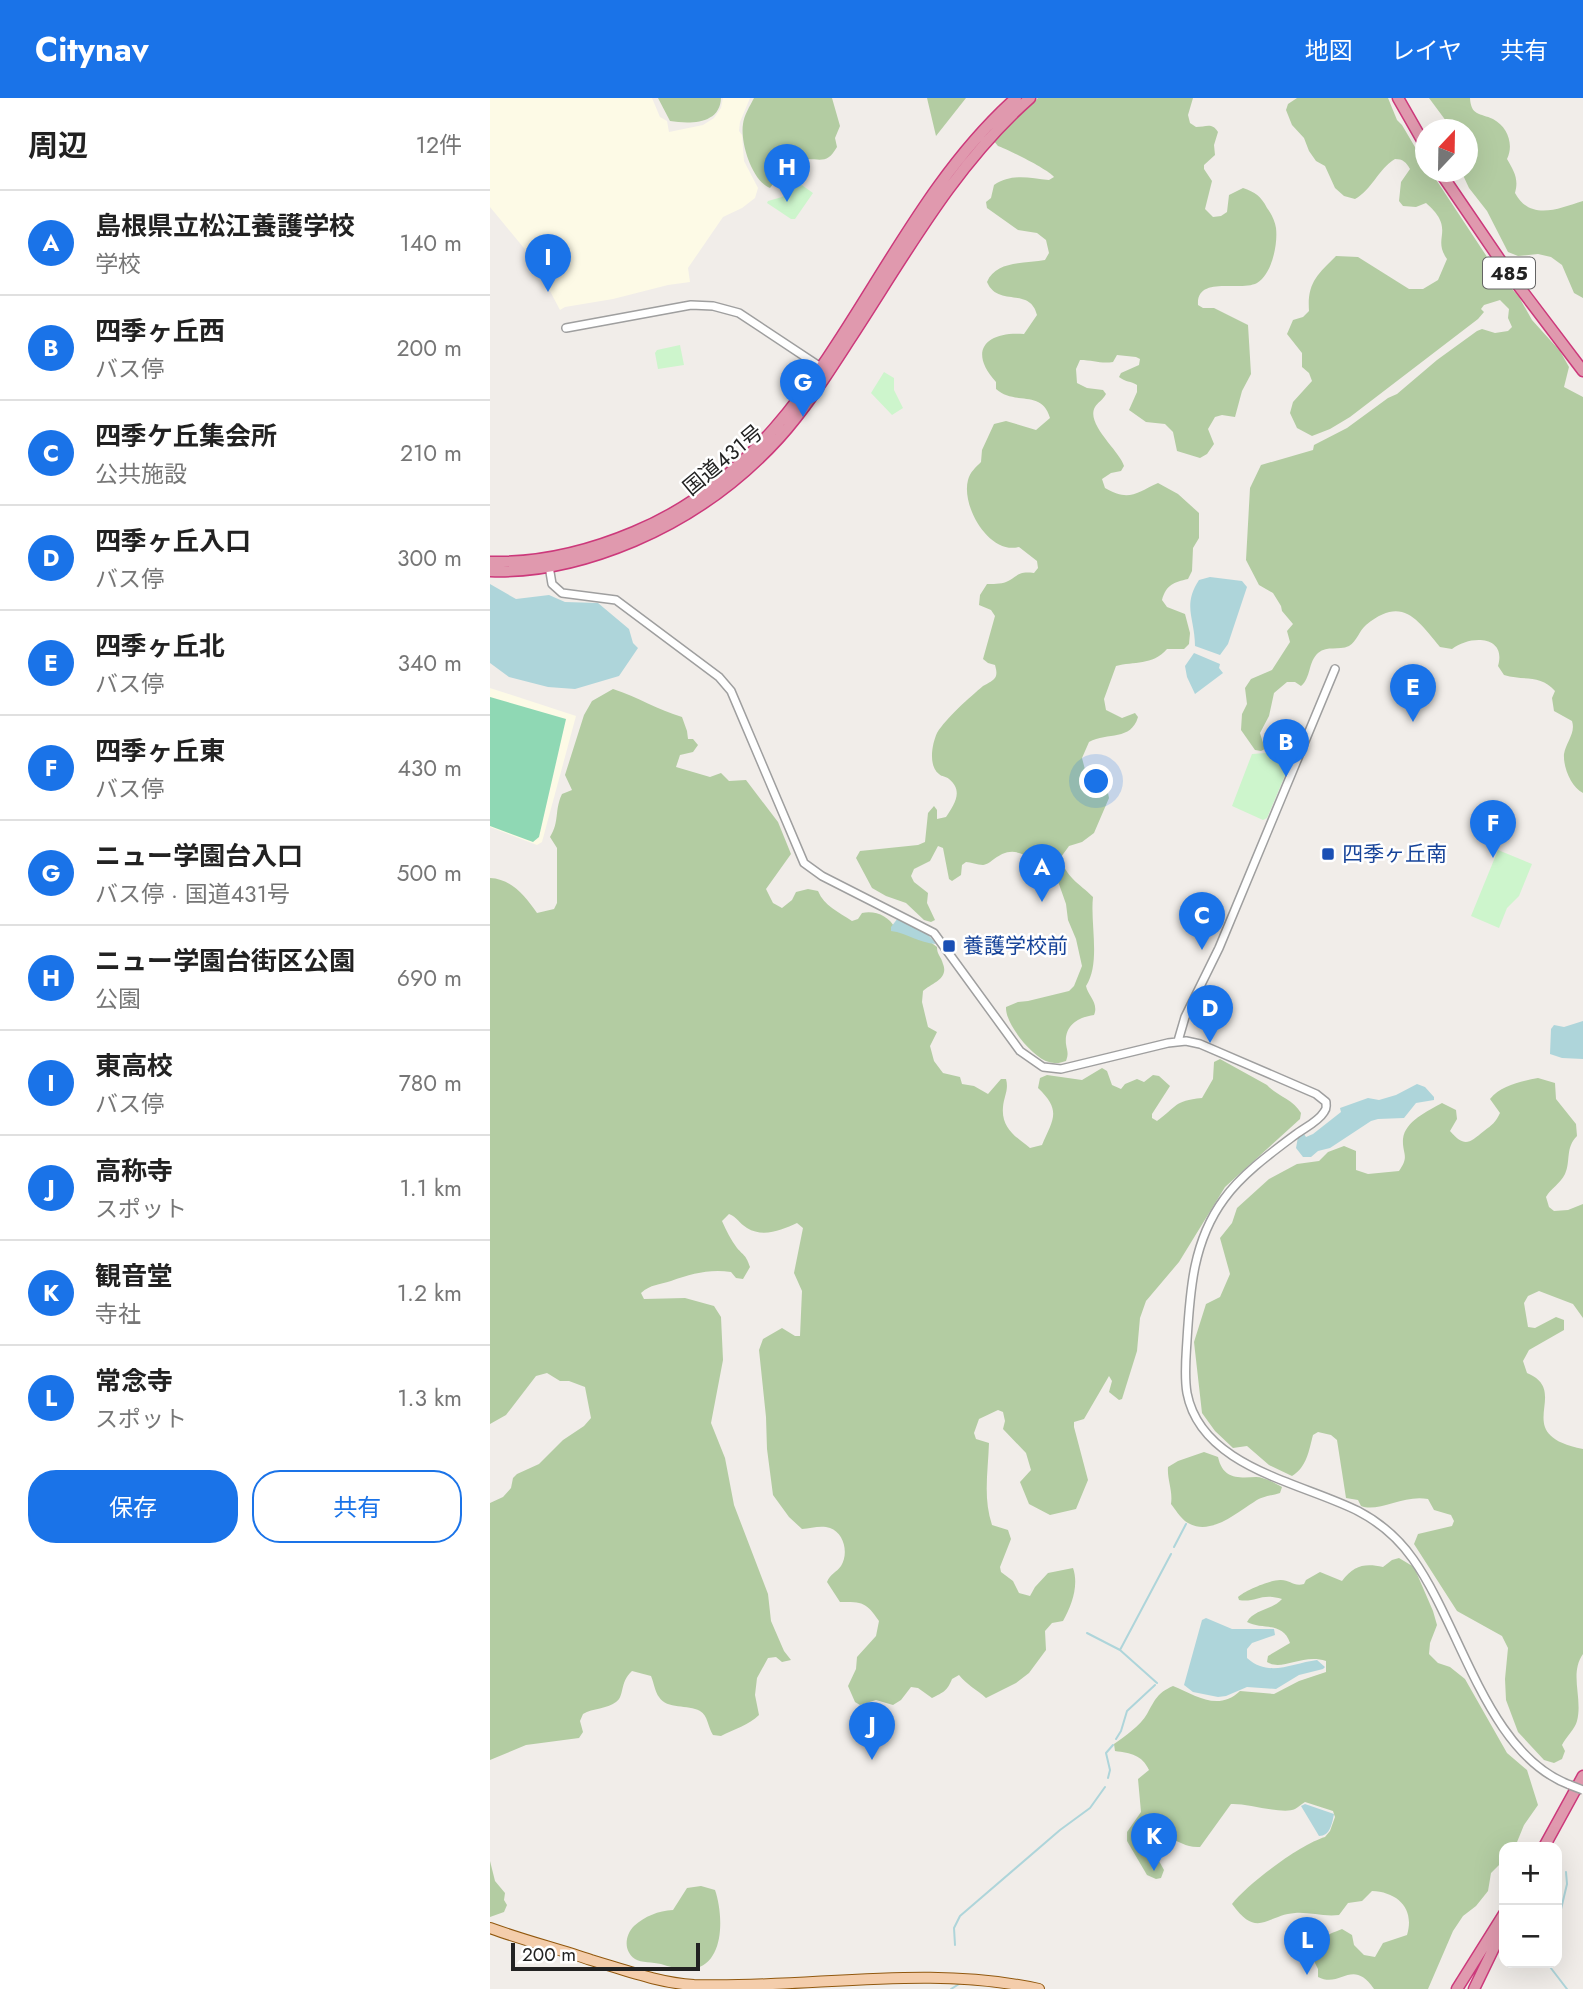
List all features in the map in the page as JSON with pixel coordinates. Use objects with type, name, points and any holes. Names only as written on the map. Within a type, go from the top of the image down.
[{"type":"highway","name":"国道431号","points":[[825,370],[948,175],[971,144],[1016,98]]},
{"type":"highway","name":"国道431号","points":[[490,571],[549,563],[613,541],[699,499],[751,456],[825,370],[954,180],[995,130],[1030,98]]},
{"type":"highway","points":[[1398,98],[1415,128]]},
{"type":"highway","name":"485","points":[[1447,182],[1511,276],[1583,371]]},
{"type":"highway","name":"国道431号","points":[[490,562],[549,563]]},
{"type":"highway","points":[[1547,1842],[1583,1776]]},
{"type":"highway","points":[[1448,1989],[1475,1952],[1499,1928]]},
{"type":"highway","points":[[1457,1989],[1499,1928]]},
{"type":"highway","points":[[1474,1989],[1499,1929]]},
{"type":"main road","points":[[490,1928],[641,1975],[679,1983],[815,1985],[925,1978],[997,1982],[1039,1989]]},
{"type":"street","points":[[566,328],[691,305],[713,306],[738,313],[825,370]]},
{"type":"street","points":[[549,563],[552,584],[562,593],[616,600],[719,677],[731,691],[804,863],[822,876],[934,933],[1006,1034],[1028,1059],[1043,1067],[1061,1069],[1178,1041],[1200,1044],[1316,1094],[1326,1102],[1319,1118],[1240,1181],[1224,1198],[1200,1245],[1190,1288],[1186,1376],[1187,1392],[1198,1422],[1205,1434],[1229,1455],[1358,1512],[1394,1537],[1419,1569],[1510,1739],[1538,1768],[1559,1781],[1583,1790]]},
{"type":"street","points":[[1178,1041],[1185,1017],[1219,947],[1335,670]]},
{"type":"shaded area","points":[[490,98],[652,98],[660,117],[667,121],[669,132],[703,125],[714,118],[721,108],[723,98],[750,98],[739,131],[742,135],[744,161],[758,188],[755,198],[723,217],[688,268],[690,282],[560,310],[533,259],[490,207]]},
{"type":"shaded area","points":[[490,688],[576,716],[542,842],[537,845],[490,827]]},
{"type":"green space","points":[[658,98],[721,98],[719,107],[709,118],[686,122],[670,121]]},
{"type":"green space","points":[[754,98],[832,98],[840,126],[835,138],[837,147],[828,158],[808,159],[802,164],[793,164],[785,157],[772,159],[773,184],[770,188],[758,178],[743,141],[744,121]]},
{"type":"green space","points":[[927,98],[966,98],[936,136]]},
{"type":"green space","points":[[1038,98],[1193,98],[1188,115],[1190,123],[1196,127],[1211,126],[1218,132],[1214,145],[1215,155],[1204,165],[1212,181],[1205,209],[1213,217],[1221,216],[1227,212],[1229,195],[1243,188],[1257,195],[1265,204],[1276,228],[1275,250],[1267,273],[1262,279],[1250,285],[1211,287],[1199,296],[1198,305],[1203,308],[1214,308],[1248,325],[1251,374],[1242,391],[1235,417],[1215,417],[1208,429],[1214,444],[1207,454],[1200,458],[1177,451],[1173,432],[1165,424],[1146,422],[1129,410],[1137,392],[1137,385],[1119,377],[1121,373],[1139,365],[1140,359],[1117,355],[1113,362],[1080,360],[1076,369],[1077,383],[1087,388],[1103,390],[1106,394],[1095,407],[1093,414],[1099,429],[1124,466],[1121,471],[1102,479],[1105,488],[1120,495],[1127,495],[1138,493],[1158,483],[1178,494],[1199,513],[1199,538],[1193,548],[1192,571],[1188,579],[1171,585],[1162,600],[1167,607],[1185,614],[1190,633],[1189,644],[1184,649],[1167,649],[1149,661],[1116,666],[1104,699],[1106,710],[1122,718],[1135,713],[1138,717],[1130,730],[1089,742],[1082,758],[1089,785],[1093,787],[1102,782],[1106,783],[1109,798],[1094,833],[1082,842],[1069,846],[1061,857],[1069,875],[1093,897],[1094,955],[1086,986],[1095,1011],[1094,1015],[1078,1020],[1070,1027],[1066,1037],[1066,1061],[1056,1063],[1043,1059],[1028,1047],[1010,1022],[1006,1007],[1069,991],[1074,986],[1082,966],[1054,870],[1050,867],[1043,869],[1024,855],[1010,852],[983,865],[966,862],[962,865],[961,875],[952,881],[949,879],[943,848],[938,846],[930,861],[914,869],[911,876],[914,882],[928,893],[927,903],[935,920],[931,922],[924,920],[906,903],[872,888],[856,858],[860,851],[925,842],[928,813],[934,806],[937,819],[946,817],[957,793],[954,784],[939,774],[933,766],[935,738],[952,714],[996,675],[995,665],[983,659],[995,616],[991,610],[979,605],[980,595],[987,584],[1004,583],[1021,573],[1034,573],[1038,568],[1037,561],[1019,547],[997,544],[988,536],[973,515],[967,491],[969,477],[981,462],[982,450],[994,424],[1006,421],[1036,430],[1050,418],[1041,404],[1011,397],[996,389],[996,382],[987,371],[982,352],[991,339],[1024,334],[1037,315],[1028,301],[998,294],[987,282],[991,275],[1004,266],[1045,260],[1049,253],[1046,240],[1037,233],[1018,230],[987,208],[986,202],[991,198],[994,185],[1001,181],[1021,177],[1049,180],[1054,177],[998,146],[993,140]]},
{"type":"green space","points":[[1297,98],[1388,98],[1397,120],[1415,147],[1415,182],[1438,182],[1497,272],[1519,297],[1532,320],[1560,351],[1569,367],[1564,387],[1583,397],[1583,793],[1571,781],[1564,759],[1572,734],[1572,721],[1554,711],[1552,698],[1555,691],[1550,686],[1538,680],[1504,675],[1498,666],[1497,648],[1492,643],[1477,640],[1468,641],[1452,649],[1440,647],[1416,620],[1400,612],[1379,616],[1366,625],[1349,646],[1326,649],[1318,653],[1301,686],[1295,682],[1287,682],[1274,693],[1269,716],[1260,733],[1265,749],[1255,750],[1241,730],[1242,714],[1247,704],[1245,688],[1251,679],[1272,670],[1290,642],[1287,631],[1293,624],[1282,611],[1273,593],[1259,585],[1246,560],[1250,488],[1261,465],[1313,450],[1314,445],[1347,428],[1397,394],[1477,331],[1482,329],[1495,333],[1508,331],[1512,327],[1508,318],[1509,309],[1500,300],[1484,305],[1481,309],[1484,312],[1478,319],[1350,417],[1312,436],[1297,428],[1290,413],[1293,402],[1312,381],[1309,373],[1302,367],[1302,353],[1287,334],[1293,320],[1303,317],[1309,311],[1312,286],[1323,269],[1336,256],[1358,257],[1409,289],[1423,289],[1438,280],[1447,259],[1441,245],[1442,227],[1435,212],[1426,203],[1416,207],[1403,206],[1399,201],[1401,182],[1410,169],[1406,163],[1395,159],[1361,195],[1355,199],[1344,196],[1335,188],[1325,166],[1316,161],[1304,138],[1292,125],[1286,110],[1288,104]]},
{"type":"green space","points":[[1429,98],[1470,98],[1474,111],[1498,122],[1506,131],[1510,142],[1507,159],[1516,179],[1515,193],[1528,207],[1545,211],[1583,201],[1583,298],[1574,293],[1562,265],[1551,257],[1538,254],[1518,256],[1508,252],[1487,211],[1466,182],[1478,182],[1478,119],[1445,119]]},
{"type":"green space","points":[[799,183],[813,193],[795,219],[767,203],[782,197]]},
{"type":"green space","points":[[680,345],[684,365],[658,369],[655,353],[657,350]]},
{"type":"green space","points":[[884,372],[894,378],[894,390],[903,408],[892,415],[871,393]]},
{"type":"green space","points":[[613,689],[682,717],[688,739],[693,739],[698,745],[693,752],[680,755],[676,767],[710,777],[721,773],[729,781],[746,780],[778,822],[791,854],[766,889],[773,903],[782,908],[792,900],[796,892],[808,889],[818,891],[828,905],[852,921],[858,919],[862,913],[877,913],[889,920],[895,928],[929,941],[937,947],[944,973],[923,991],[922,1002],[928,1027],[937,1032],[930,1046],[934,1061],[943,1073],[960,1077],[962,1084],[974,1086],[988,1094],[1001,1079],[1006,1079],[1004,1121],[1010,1131],[1030,1148],[1042,1145],[1052,1122],[1053,1109],[1038,1088],[1040,1078],[1047,1075],[1082,1080],[1102,1068],[1107,1071],[1112,1085],[1121,1089],[1125,1084],[1137,1079],[1144,1082],[1153,1075],[1159,1076],[1170,1086],[1152,1114],[1152,1118],[1157,1121],[1176,1105],[1202,1098],[1213,1079],[1214,1062],[1220,1059],[1267,1085],[1294,1104],[1301,1113],[1300,1119],[1225,1187],[1179,1262],[1146,1301],[1140,1318],[1137,1351],[1122,1399],[1119,1400],[1109,1392],[1112,1381],[1109,1376],[1084,1419],[1074,1422],[1088,1480],[1076,1509],[1050,1515],[1029,1504],[1020,1482],[1031,1470],[1026,1453],[1003,1429],[1003,1412],[998,1410],[979,1419],[974,1433],[976,1439],[989,1443],[989,1515],[992,1525],[1008,1530],[1011,1539],[1000,1567],[1001,1572],[1013,1581],[1019,1593],[1030,1596],[1048,1573],[1073,1568],[1075,1575],[1074,1595],[1063,1621],[1052,1623],[1045,1631],[1046,1650],[1029,1673],[1016,1683],[986,1698],[959,1675],[952,1679],[945,1691],[932,1698],[918,1688],[911,1687],[901,1700],[893,1705],[876,1700],[860,1705],[855,1702],[848,1686],[856,1669],[857,1657],[876,1636],[879,1621],[863,1604],[840,1602],[827,1582],[843,1561],[845,1550],[842,1539],[827,1527],[802,1529],[789,1517],[773,1495],[767,1449],[759,1350],[763,1339],[782,1328],[800,1336],[802,1291],[794,1273],[803,1228],[797,1223],[766,1233],[753,1231],[729,1214],[722,1221],[750,1267],[743,1279],[736,1278],[731,1272],[707,1272],[655,1285],[641,1293],[644,1299],[685,1298],[714,1306],[721,1317],[723,1360],[711,1423],[725,1458],[734,1505],[768,1594],[771,1621],[784,1651],[791,1660],[782,1662],[776,1657],[768,1658],[757,1678],[755,1695],[759,1715],[721,1736],[713,1735],[703,1713],[667,1704],[656,1693],[651,1676],[632,1671],[616,1702],[583,1714],[580,1721],[583,1732],[579,1738],[526,1745],[490,1760],[490,1503],[503,1497],[511,1488],[513,1478],[517,1474],[539,1464],[591,1418],[585,1387],[569,1381],[560,1381],[547,1373],[536,1376],[506,1415],[490,1424],[490,878],[511,885],[537,913],[554,909],[557,903],[557,848],[550,837],[562,794],[572,790],[565,775],[584,715],[592,701]]},
{"type":"green space","points":[[490,697],[566,719],[539,837],[533,842],[490,826]]},
{"type":"green space","points":[[1266,753],[1291,761],[1267,818],[1263,820],[1232,806],[1252,754]]},
{"type":"green space","points":[[1498,850],[1532,864],[1519,896],[1507,908],[1499,928],[1471,916]]},
{"type":"green space","points":[[1538,1078],[1555,1083],[1556,1099],[1576,1124],[1577,1136],[1571,1145],[1565,1174],[1546,1197],[1549,1207],[1554,1211],[1568,1210],[1583,1204],[1583,1318],[1573,1304],[1539,1291],[1528,1296],[1524,1303],[1528,1327],[1535,1328],[1556,1317],[1564,1320],[1564,1330],[1529,1350],[1523,1361],[1527,1373],[1539,1381],[1544,1391],[1544,1423],[1549,1433],[1561,1442],[1583,1449],[1583,1654],[1577,1670],[1578,1712],[1576,1724],[1562,1745],[1565,1751],[1562,1759],[1554,1763],[1544,1760],[1518,1732],[1506,1700],[1508,1648],[1502,1636],[1457,1611],[1414,1544],[1418,1534],[1452,1526],[1454,1521],[1451,1515],[1434,1510],[1428,1499],[1410,1499],[1368,1508],[1361,1506],[1358,1500],[1346,1498],[1337,1440],[1331,1435],[1318,1432],[1313,1435],[1304,1463],[1292,1476],[1269,1465],[1247,1446],[1233,1448],[1215,1431],[1202,1413],[1194,1342],[1206,1304],[1220,1297],[1230,1274],[1220,1238],[1232,1223],[1237,1208],[1269,1179],[1297,1164],[1319,1161],[1328,1152],[1344,1146],[1356,1151],[1356,1170],[1368,1174],[1399,1171],[1405,1158],[1405,1133],[1424,1113],[1442,1103],[1456,1110],[1457,1119],[1450,1131],[1463,1142],[1467,1142],[1489,1127],[1500,1113],[1490,1099],[1495,1094],[1512,1084]]},
{"type":"green space","points":[[1204,1452],[1218,1457],[1223,1470],[1232,1476],[1266,1479],[1282,1487],[1280,1493],[1260,1498],[1230,1518],[1212,1526],[1194,1526],[1185,1521],[1171,1504],[1168,1467]]},
{"type":"green space","points":[[1399,1558],[1414,1567],[1433,1611],[1437,1625],[1429,1654],[1438,1663],[1450,1667],[1465,1679],[1507,1753],[1527,1770],[1538,1805],[1524,1825],[1517,1842],[1499,1842],[1499,1865],[1491,1873],[1488,1891],[1476,1906],[1463,1916],[1453,1931],[1428,1989],[1374,1989],[1359,1975],[1353,1974],[1326,1980],[1318,1977],[1318,1969],[1308,1949],[1328,1935],[1342,1929],[1352,1935],[1354,1945],[1364,1955],[1375,1957],[1383,1943],[1407,1935],[1409,1917],[1402,1904],[1390,1895],[1372,1891],[1362,1901],[1348,1903],[1339,1915],[1295,1913],[1262,1923],[1249,1921],[1232,1904],[1249,1886],[1275,1866],[1325,1837],[1335,1817],[1333,1811],[1305,1802],[1290,1810],[1231,1804],[1200,1847],[1167,1838],[1160,1843],[1154,1852],[1164,1870],[1161,1878],[1147,1875],[1127,1841],[1127,1832],[1141,1812],[1138,1779],[1149,1770],[1143,1761],[1135,1756],[1115,1751],[1114,1744],[1140,1723],[1160,1694],[1173,1686],[1215,1701],[1232,1697],[1240,1691],[1274,1694],[1299,1681],[1326,1672],[1326,1661],[1317,1659],[1279,1665],[1267,1662],[1268,1656],[1290,1643],[1287,1636],[1277,1629],[1247,1622],[1254,1614],[1282,1599],[1264,1597],[1239,1600],[1238,1597],[1277,1580],[1304,1584],[1320,1572],[1342,1581],[1351,1571],[1360,1567],[1383,1567]]},
{"type":"green space","points":[[490,1861],[495,1881],[505,1893],[504,1900],[507,1905],[504,1912],[490,1917]]},
{"type":"green space","points":[[701,1886],[715,1890],[720,1911],[717,1947],[704,1965],[685,1969],[640,1961],[631,1956],[627,1943],[634,1926],[652,1915],[673,1910],[687,1888]]},
{"type":"water","points":[[1210,577],[1242,581],[1247,587],[1228,644],[1220,655],[1195,646],[1191,597],[1199,580]]},
{"type":"water","points":[[490,584],[516,599],[549,595],[565,602],[598,603],[629,629],[633,643],[638,648],[619,676],[575,689],[548,687],[509,677],[490,663]]},
{"type":"water","points":[[1194,653],[1220,664],[1219,668],[1223,673],[1195,694],[1185,666]]},
{"type":"water","points":[[898,918],[924,931],[936,944],[891,931]]},
{"type":"water","points":[[1583,1021],[1583,1059],[1562,1058],[1550,1054],[1551,1029],[1554,1025],[1564,1027]]},
{"type":"water","points":[[1417,1084],[1425,1087],[1434,1100],[1416,1103],[1404,1118],[1371,1121],[1311,1157],[1303,1157],[1296,1148],[1298,1137],[1313,1134],[1341,1112],[1340,1108],[1368,1098],[1379,1100],[1396,1095]]},
{"type":"water","points":[[1206,1618],[1232,1629],[1274,1629],[1275,1635],[1252,1643],[1247,1649],[1247,1658],[1255,1664],[1281,1668],[1317,1660],[1325,1667],[1299,1675],[1276,1689],[1247,1687],[1218,1697],[1193,1692],[1184,1685],[1202,1620]]},
{"type":"water","points":[[856,1710],[878,1718],[882,1730],[872,1737],[863,1738],[859,1732]]},
{"type":"water","points":[[1305,1804],[1334,1814],[1326,1834],[1319,1836],[1301,1806]]},
{"type":"waterway","points":[[1174,1547],[1186,1524]]},
{"type":"waterway","points":[[1157,1683],[1120,1650],[1171,1554]]},
{"type":"waterway","points":[[1087,1633],[1120,1650]]},
{"type":"waterway","points":[[1116,1739],[1127,1711],[1155,1685]]},
{"type":"waterway","points":[[1108,1778],[1110,1770],[1106,1753],[1113,1745]]},
{"type":"waterway","points":[[955,1945],[954,1928],[960,1916],[1060,1830],[1090,1808],[1105,1787]]},
{"type":"waterway","points":[[1562,1905],[1567,1884],[1566,1872]]},
{"type":"waterway","points":[[1551,1968],[1567,1989]]},
{"type":"waterway","points":[[951,1989],[959,1984]]},
{"type":"place","name":"ニュー学園台街区公園","points":[[787,202]]},
{"type":"place","name":"東高校","points":[[548,292]]},
{"type":"place","name":"ニュー学園台入口","points":[[803,417]]},
{"type":"place","name":"四季ヶ丘北","points":[[1413,722]]},
{"type":"place","name":"四季ヶ丘西","points":[[1286,777]]},
{"type":"place","name":"四季ヶ丘南","points":[[1328,854]]},
{"type":"place","name":"四季ヶ丘東","points":[[1493,858]]},
{"type":"place","name":"島根県立松江養護学校","points":[[1042,902]]},
{"type":"place","name":"養護学校前","points":[[949,946]]},
{"type":"place","name":"四季ケ丘集会所","points":[[1202,950]]},
{"type":"place","name":"四季ヶ丘入口","points":[[1210,1043]]},
{"type":"place","name":"高称寺","points":[[872,1760]]},
{"type":"place","name":"観音堂","points":[[1154,1871]]},
{"type":"place","name":"常念寺","points":[[1307,1975]]}]
